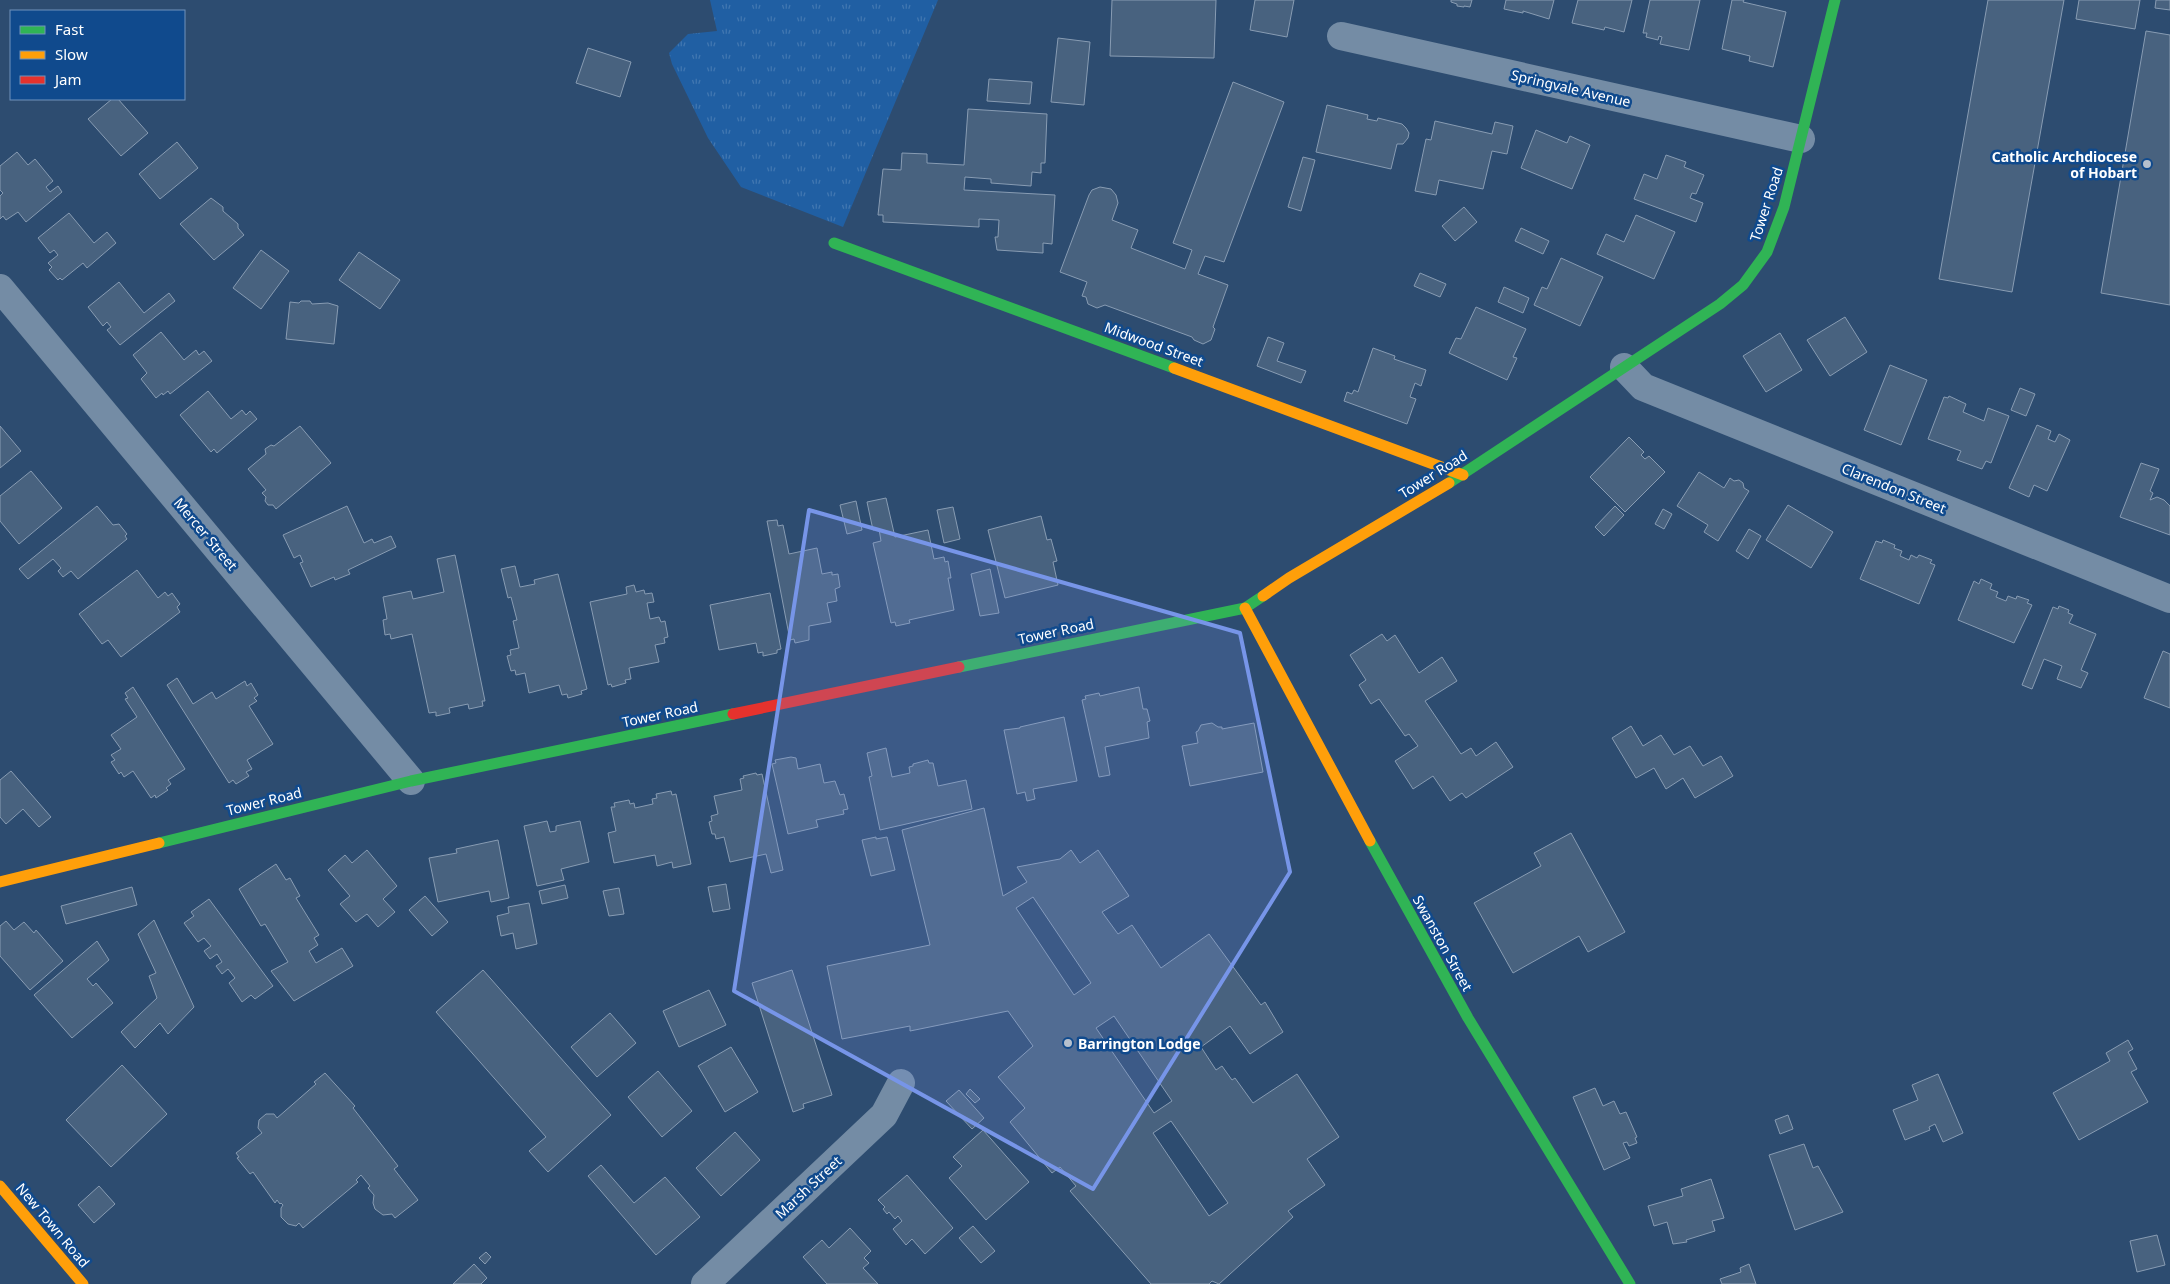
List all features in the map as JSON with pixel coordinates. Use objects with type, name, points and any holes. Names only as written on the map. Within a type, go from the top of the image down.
[{"type":"street","name":"Tower Road","points":[[0,882],[412,780],[1245,608],[1289,578],[1463,474],[1720,304],[1743,285],[1767,252],[1784,207],[1835,0]]},
{"type":"street","name":"Springvale Avenue","points":[[1341,36],[1801,139]]},
{"type":"street","name":"Midwood Street","points":[[834,243],[1463,474]]},
{"type":"street","name":"Mercer Street","points":[[0,288],[412,780]]},
{"type":"street","name":"Clarendon Street","points":[[1624,367],[1643,387],[2170,599]]},
{"type":"street","name":"Swanston Street","points":[[1245,608],[1355,814],[1468,1018],[1630,1284]]},
{"type":"street","name":"Marsh Street","points":[[705,1284],[884,1115],[901,1083]]},
{"type":"street","name":"New Town Road","points":[[0,1186],[83,1284]]},
{"type":"highlighted area","points":[[809,510],[1240,633],[1290,872],[1093,1189],[734,991]]},
{"type":"green space","points":[[710,0],[938,0],[843,227],[741,187],[708,138],[672,64],[669,53],[688,34],[717,31]]},
{"type":"building","points":[[1112,0],[1216,0],[1214,58],[1110,56]]},
{"type":"building","points":[[1255,0],[1294,0],[1287,37],[1250,30]]},
{"type":"building","points":[[1451,0],[1472,0],[1470,7],[1464,7],[1457,6]]},
{"type":"building","points":[[1506,0],[1554,0],[1549,19],[1523,11],[1523,13],[1504,9]]},
{"type":"building","points":[[1578,0],[1632,0],[1624,32],[1605,27],[1604,30],[1572,23]]},
{"type":"building","points":[[1650,0],[1700,0],[1689,50],[1660,44],[1662,37],[1659,36],[1658,40],[1646,37],[1647,33],[1643,33]]},
{"type":"building","points":[[1732,0],[1744,0],[1743,2],[1786,12],[1773,67],[1749,61],[1750,56],[1722,49]]},
{"type":"building","points":[[1988,0],[2064,0],[2012,292],[1939,279]]},
{"type":"building","points":[[2079,0],[2140,0],[2135,29],[2076,19]]},
{"type":"building","points":[[2156,0],[2170,0],[2170,10],[2155,8]]},
{"type":"building","name":"Catholic Archdiocese of Hobart","points":[[2146,31],[2170,35],[2170,305],[2101,293]]},
{"type":"building","points":[[1058,38],[1090,42],[1084,105],[1051,102]]},
{"type":"building","points":[[588,48],[631,62],[620,97],[576,83]]},
{"type":"building","points":[[989,79],[1032,82],[1030,104],[987,101]]},
{"type":"building","points":[[1233,82],[1284,102],[1224,262],[1205,256],[1198,274],[1228,285],[1213,327],[1215,329],[1211,340],[1203,344],[1192,337],[1105,305],[1097,308],[1088,304],[1086,297],[1082,296],[1087,282],[1060,272],[1089,195],[1092,190],[1100,187],[1111,189],[1116,195],[1118,203],[1112,220],[1138,230],[1131,248],[1185,269],[1192,250],[1173,243]]},
{"type":"building","points":[[111,100],[119,100],[148,133],[121,156],[88,119]]},
{"type":"building","points":[[1327,105],[1368,115],[1367,119],[1377,121],[1378,118],[1402,124],[1406,128],[1409,133],[1408,138],[1403,144],[1397,144],[1391,169],[1316,152]]},
{"type":"building","points":[[968,109],[1047,114],[1045,163],[1041,163],[1041,173],[1032,172],[1031,186],[991,183],[991,179],[965,177],[964,190],[1055,195],[1052,244],[1043,243],[1043,253],[997,250],[995,237],[998,237],[999,220],[979,219],[979,227],[883,222],[883,215],[878,215],[883,169],[901,170],[902,153],[927,154],[927,163],[964,165]]},
{"type":"building","points":[[1435,121],[1492,134],[1495,122],[1513,126],[1507,154],[1492,151],[1483,189],[1439,180],[1436,195],[1415,191],[1426,139],[1431,140]]},
{"type":"building","points":[[1536,130],[1567,143],[1570,136],[1590,145],[1572,189],[1521,168]]},
{"type":"building","points":[[177,142],[198,168],[160,199],[139,174]]},
{"type":"building","points":[[17,152],[28,165],[35,159],[53,181],[46,187],[50,192],[58,186],[62,192],[26,222],[18,212],[6,220],[3,216],[0,219],[0,196],[3,193],[0,190],[0,166]]},
{"type":"building","points":[[1666,155],[1686,162],[1684,167],[1704,175],[1696,194],[1692,193],[1690,198],[1703,203],[1696,222],[1634,199],[1644,174],[1657,179]]},
{"type":"building","points":[[1303,157],[1315,160],[1301,211],[1288,207]]},
{"type":"building","points":[[211,198],[223,207],[223,211],[238,224],[238,228],[244,235],[214,260],[180,224]]},
{"type":"building","points":[[1464,207],[1477,222],[1455,241],[1442,226]]},
{"type":"building","points":[[69,213],[94,243],[107,232],[116,243],[87,268],[83,263],[62,280],[60,278],[58,280],[49,270],[52,267],[48,263],[58,255],[54,250],[50,253],[38,238]]},
{"type":"building","points":[[1636,215],[1675,232],[1654,279],[1597,254],[1606,234],[1624,242]]},
{"type":"building","points":[[1521,228],[1549,241],[1543,254],[1515,241]]},
{"type":"building","points":[[261,250],[289,271],[261,309],[233,288]]},
{"type":"building","points":[[359,252],[400,280],[380,309],[339,280]]},
{"type":"building","points":[[1561,258],[1603,277],[1580,326],[1534,305],[1542,287],[1547,289]]},
{"type":"building","points":[[1420,273],[1446,284],[1440,297],[1414,286]]},
{"type":"building","points":[[119,282],[144,313],[169,293],[175,301],[120,345],[107,330],[111,327],[107,322],[103,326],[88,307]]},
{"type":"building","points":[[1504,287],[1529,298],[1523,313],[1498,302]]},
{"type":"building","points":[[301,301],[310,301],[312,304],[328,303],[338,306],[334,344],[286,339],[290,302],[299,303]]},
{"type":"building","points":[[1476,307],[1526,329],[1513,357],[1517,358],[1507,380],[1449,353],[1456,338],[1461,339]]},
{"type":"building","points":[[1845,317],[1867,352],[1830,376],[1807,340]]},
{"type":"building","points":[[161,332],[184,360],[196,350],[199,355],[204,351],[212,361],[170,394],[168,391],[156,398],[141,379],[147,373],[133,355]]},
{"type":"building","points":[[1780,333],[1802,370],[1766,392],[1743,356]]},
{"type":"building","points":[[1268,337],[1284,343],[1277,361],[1306,371],[1301,383],[1257,366]]},
{"type":"building","points":[[1373,348],[1395,356],[1394,359],[1426,370],[1421,386],[1415,383],[1410,397],[1416,399],[1407,424],[1344,401],[1347,392],[1352,394],[1354,390],[1358,392]]},
{"type":"building","points":[[1890,365],[1927,380],[1901,445],[1864,430]]},
{"type":"building","points":[[2020,388],[2035,394],[2026,416],[2011,410]]},
{"type":"building","points":[[208,391],[231,419],[242,410],[246,415],[250,411],[257,419],[217,453],[214,449],[211,452],[180,415]]},
{"type":"building","points":[[1949,396],[1966,404],[1963,412],[1984,421],[1988,408],[2009,416],[1991,463],[1986,461],[1982,469],[1957,460],[1961,451],[1928,439],[1944,397],[1948,398]]},
{"type":"building","points":[[2037,425],[2051,431],[2048,439],[2055,442],[2059,434],[2070,440],[2047,491],[2034,485],[2029,497],[2009,488]]},
{"type":"building","points":[[0,426],[21,451],[0,468]]},
{"type":"building","points":[[300,426],[331,463],[276,509],[265,501],[266,497],[262,493],[266,490],[248,469],[266,454],[265,449],[271,445],[274,446]]},
{"type":"building","points":[[1629,437],[1644,452],[1641,455],[1645,459],[1649,456],[1665,472],[1625,512],[1590,477]]},
{"type":"building","points":[[2141,463],[2159,469],[2150,491],[2153,493],[2150,500],[2157,497],[2164,500],[2170,506],[2170,535],[2120,517]]},
{"type":"building","points":[[31,471],[62,508],[19,544],[0,521],[0,496]]},
{"type":"building","points":[[1699,472],[1724,488],[1730,478],[1734,481],[1739,480],[1743,483],[1744,488],[1749,491],[1718,541],[1704,532],[1708,525],[1677,506]]},
{"type":"building","points":[[886,498],[895,537],[928,530],[934,559],[944,557],[945,562],[948,561],[951,578],[948,578],[954,610],[909,620],[910,623],[896,626],[895,622],[891,623],[873,543],[881,541],[879,529],[873,530],[867,502]]},
{"type":"building","points":[[856,501],[862,530],[847,534],[840,505]]},
{"type":"building","points":[[1788,505],[1833,532],[1811,568],[1766,540]]},
{"type":"building","points":[[97,506],[113,525],[119,524],[127,534],[125,536],[127,539],[78,579],[71,571],[63,577],[58,571],[61,568],[53,559],[28,579],[19,569]]},
{"type":"building","points":[[347,506],[364,543],[372,539],[374,543],[391,536],[396,547],[348,570],[350,574],[335,580],[334,577],[311,587],[300,563],[303,562],[300,555],[294,558],[283,535]]},
{"type":"building","points":[[1615,506],[1624,515],[1604,536],[1595,527]]},
{"type":"building","points":[[953,507],[960,539],[944,543],[937,510]]},
{"type":"building","points":[[1663,509],[1672,514],[1664,529],[1655,524]]},
{"type":"building","points":[[1041,516],[1047,540],[1051,539],[1057,561],[1053,562],[1058,585],[1005,598],[988,530]]},
{"type":"building","points":[[777,520],[778,526],[783,525],[789,554],[817,548],[822,574],[832,572],[832,575],[838,574],[840,587],[835,589],[837,601],[827,603],[831,622],[809,626],[809,640],[795,643],[794,639],[790,640],[767,521]]},
{"type":"building","points":[[1749,529],[1761,536],[1748,559],[1736,551]]},
{"type":"building","points":[[1883,540],[1895,545],[1894,548],[1902,551],[1900,556],[1909,560],[1911,555],[1917,558],[1919,555],[1932,560],[1930,563],[1935,565],[1919,604],[1860,579],[1876,541],[1882,543]]},
{"type":"building","points":[[455,555],[485,701],[482,701],[483,706],[469,709],[468,704],[449,708],[450,713],[436,716],[436,712],[429,713],[412,634],[391,639],[390,634],[385,635],[383,620],[387,619],[383,597],[411,591],[413,599],[444,592],[437,559]]},
{"type":"building","points":[[515,566],[520,587],[535,584],[534,580],[558,574],[587,689],[581,691],[582,694],[568,698],[567,694],[562,695],[559,685],[529,693],[525,673],[516,675],[515,670],[511,671],[507,656],[511,655],[510,650],[519,648],[513,621],[517,620],[511,597],[508,598],[501,569]]},
{"type":"building","points":[[990,569],[999,613],[980,616],[971,574]]},
{"type":"building","points":[[137,570],[158,598],[165,592],[168,596],[172,593],[180,604],[177,607],[180,612],[121,657],[108,640],[102,644],[79,614]]},
{"type":"building","points":[[1981,579],[1992,584],[1990,589],[1998,592],[1996,597],[2006,601],[2008,596],[2016,599],[2017,596],[2029,600],[2027,603],[2032,605],[2014,643],[1958,620],[1974,581],[1979,584]]},
{"type":"building","points":[[634,585],[636,592],[644,590],[645,594],[652,593],[654,602],[647,603],[650,619],[659,617],[661,622],[665,621],[668,637],[664,638],[665,643],[655,645],[659,662],[629,668],[631,679],[625,680],[626,683],[612,687],[611,684],[608,685],[590,602],[627,594],[626,587]]},
{"type":"building","points":[[770,593],[781,649],[777,650],[777,653],[763,656],[763,652],[758,653],[756,643],[719,650],[710,605]]},
{"type":"building","points":[[2059,606],[2069,610],[2068,613],[2073,615],[2069,623],[2096,634],[2081,670],[2088,673],[2081,688],[2057,679],[2062,666],[2044,659],[2032,689],[2022,685],[2053,607],[2058,609]]},
{"type":"building","points":[[1382,634],[1387,641],[1395,635],[1419,673],[1442,657],[1457,681],[1425,701],[1461,754],[1471,748],[1476,756],[1496,742],[1513,767],[1466,798],[1462,793],[1450,801],[1433,776],[1413,789],[1395,761],[1418,746],[1409,734],[1405,736],[1379,699],[1371,704],[1359,685],[1366,680],[1350,655]]},
{"type":"building","points":[[2163,651],[2170,654],[2170,708],[2144,698]]},
{"type":"building","points":[[177,678],[193,704],[212,692],[216,699],[245,681],[247,686],[251,683],[258,695],[254,698],[257,701],[249,706],[273,744],[247,760],[252,769],[246,772],[249,776],[236,784],[233,780],[229,783],[167,685]]},
{"type":"building","points":[[133,687],[185,769],[168,780],[171,784],[166,788],[168,790],[156,798],[155,795],[151,798],[133,771],[124,777],[121,772],[119,774],[111,762],[115,760],[111,755],[121,749],[111,735],[137,717],[125,699],[128,698],[125,693]]},
{"type":"building","points":[[1139,687],[1143,709],[1147,709],[1150,721],[1147,722],[1149,738],[1105,747],[1110,775],[1099,777],[1082,700],[1086,699],[1085,696],[1099,693],[1100,696]]},
{"type":"building","points":[[1064,717],[1077,781],[1033,789],[1035,799],[1027,801],[1025,792],[1017,794],[1004,730]]},
{"type":"building","points":[[1212,723],[1222,727],[1222,729],[1254,723],[1263,772],[1190,786],[1182,746],[1198,743],[1196,732],[1201,725]]},
{"type":"building","points":[[1631,726],[1643,746],[1661,735],[1674,755],[1690,746],[1703,766],[1721,756],[1733,776],[1695,798],[1683,778],[1666,789],[1654,768],[1636,778],[1612,738]]},
{"type":"building","points":[[886,748],[892,777],[910,773],[909,767],[913,766],[913,764],[928,760],[929,763],[933,763],[938,786],[966,780],[972,809],[880,830],[869,777],[872,776],[867,753]]},
{"type":"building","points":[[796,758],[798,769],[820,764],[824,783],[835,781],[840,795],[844,794],[848,809],[843,810],[844,814],[816,820],[818,827],[788,834],[772,764],[776,763],[775,760]]},
{"type":"building","points":[[11,771],[51,817],[39,827],[23,809],[6,824],[0,817],[0,780]]},
{"type":"building","points":[[756,773],[757,775],[762,774],[783,870],[771,873],[766,854],[730,862],[724,837],[716,839],[715,834],[712,834],[709,822],[712,821],[711,816],[718,814],[714,796],[742,790],[740,779],[744,778],[743,776]]},
{"type":"building","points":[[671,791],[672,795],[676,794],[691,864],[673,868],[672,862],[657,866],[655,855],[614,863],[608,833],[616,831],[611,807],[615,807],[614,803],[629,800],[630,804],[634,803],[635,808],[653,804],[652,799],[657,798],[656,794]]},
{"type":"building","name":"Barrington Lodge","points":[[984,808],[1003,896],[1027,882],[1017,867],[1060,859],[1071,850],[1080,863],[1098,850],[1129,896],[1102,912],[1118,934],[1132,925],[1161,968],[1209,934],[1261,1005],[1265,1002],[1283,1032],[1250,1054],[1230,1026],[1201,1047],[1216,1070],[1222,1066],[1232,1080],[1235,1078],[1253,1103],[1297,1074],[1339,1137],[1307,1159],[1325,1185],[1288,1211],[1293,1217],[1219,1284],[1212,1281],[1209,1284],[1151,1284],[1070,1191],[1076,1186],[1060,1167],[1052,1173],[1010,1122],[1025,1108],[998,1077],[1033,1046],[1008,1011],[910,1031],[910,1026],[842,1039],[827,966],[930,945],[902,830]],"holes":[[[1033,897],[1091,983],[1074,995],[1016,908]],[[1114,1016],[1172,1101],[1154,1113],[1096,1028]],[[1171,1121],[1228,1203],[1209,1216],[1153,1133]]]},
{"type":"building","points":[[547,821],[550,832],[556,831],[556,826],[580,821],[589,862],[561,869],[564,880],[537,886],[524,826]]},
{"type":"building","points":[[1571,833],[1625,932],[1588,952],[1579,936],[1513,973],[1474,903],[1541,866],[1534,853]]},
{"type":"building","points":[[876,837],[876,839],[887,837],[895,870],[871,876],[862,840]]},
{"type":"building","points":[[498,840],[509,898],[491,902],[489,891],[438,902],[429,858],[457,853],[456,849]]},
{"type":"building","points":[[367,850],[397,886],[383,899],[395,912],[378,927],[367,914],[356,922],[340,904],[350,896],[328,870],[345,855],[352,863]]},
{"type":"building","points":[[276,864],[286,880],[290,878],[300,896],[296,898],[319,935],[314,938],[318,945],[309,951],[316,963],[342,948],[353,966],[294,1001],[271,971],[288,962],[265,924],[261,926],[239,889]]},
{"type":"building","points":[[726,884],[730,909],[713,912],[708,887]]},
{"type":"building","points":[[565,885],[568,898],[542,904],[539,891]]},
{"type":"building","points":[[132,887],[137,905],[66,924],[61,906]]},
{"type":"building","points":[[619,888],[624,914],[609,916],[603,891]]},
{"type":"building","points":[[425,896],[448,922],[432,936],[409,910]]},
{"type":"building","points":[[209,899],[273,986],[255,999],[251,995],[242,1002],[229,983],[235,978],[228,969],[222,974],[216,966],[222,962],[217,954],[210,959],[204,951],[211,946],[204,938],[198,942],[184,923],[194,916],[191,912]]},
{"type":"building","points":[[529,903],[537,944],[516,949],[513,933],[501,936],[497,916],[509,913],[508,907]]},
{"type":"building","points":[[154,920],[194,1007],[168,1034],[160,1023],[135,1048],[121,1032],[157,998],[149,976],[156,973],[138,934]]},
{"type":"building","points":[[6,921],[14,930],[24,922],[34,933],[36,930],[63,961],[30,990],[0,956],[0,926]]},
{"type":"building","points":[[97,941],[109,960],[87,979],[93,986],[96,983],[113,1003],[72,1038],[34,995]]},
{"type":"building","points":[[483,970],[611,1115],[548,1172],[529,1151],[546,1137],[436,1012]]},
{"type":"building","points":[[792,970],[832,1095],[803,1104],[804,1108],[793,1112],[752,983]]},
{"type":"building","points":[[709,990],[726,1025],[679,1047],[663,1011]]},
{"type":"building","points":[[610,1013],[636,1043],[597,1077],[571,1047]]},
{"type":"building","points":[[2128,1040],[2133,1049],[2128,1052],[2137,1069],[2131,1072],[2148,1102],[2079,1140],[2053,1093],[2110,1061],[2106,1053]]},
{"type":"building","points":[[731,1047],[758,1092],[725,1112],[698,1066]]},
{"type":"building","points":[[122,1065],[167,1114],[111,1167],[66,1120]]},
{"type":"building","points":[[658,1071],[692,1111],[662,1137],[628,1097]]},
{"type":"building","points":[[325,1073],[355,1106],[353,1108],[398,1166],[394,1169],[418,1200],[395,1218],[392,1214],[383,1215],[375,1209],[373,1203],[374,1195],[368,1188],[370,1186],[361,1175],[356,1180],[358,1182],[303,1228],[299,1223],[296,1226],[288,1224],[281,1217],[283,1205],[277,1200],[275,1203],[253,1172],[250,1174],[237,1158],[239,1157],[236,1153],[262,1133],[258,1128],[259,1120],[266,1114],[274,1114],[277,1118],[316,1084],[314,1082]]},
{"type":"building","points":[[1938,1074],[1963,1133],[1943,1142],[1935,1124],[1929,1127],[1930,1130],[1905,1140],[1893,1110],[1918,1100],[1912,1085]]},
{"type":"building","points":[[1595,1088],[1603,1106],[1614,1101],[1620,1114],[1626,1112],[1637,1137],[1635,1138],[1637,1143],[1629,1146],[1627,1142],[1623,1143],[1630,1158],[1604,1170],[1573,1097]]},
{"type":"building","points":[[970,1089],[980,1099],[975,1103],[966,1094]]},
{"type":"building","points":[[959,1090],[984,1118],[972,1129],[946,1101]]},
{"type":"building","points":[[1788,1115],[1793,1129],[1780,1134],[1775,1120]]},
{"type":"building","points":[[983,1130],[1029,1182],[986,1220],[949,1178],[962,1166],[953,1157]]},
{"type":"building","points":[[735,1132],[760,1160],[721,1196],[696,1168]]},
{"type":"building","points":[[1804,1144],[1813,1168],[1818,1166],[1843,1212],[1795,1230],[1769,1155]]},
{"type":"building","points":[[601,1165],[634,1203],[665,1177],[700,1217],[656,1255],[588,1176]]},
{"type":"building","points":[[907,1175],[953,1228],[925,1254],[912,1239],[906,1245],[893,1229],[902,1221],[898,1216],[895,1219],[889,1212],[887,1214],[883,1209],[885,1207],[878,1200]]},
{"type":"building","points":[[1711,1179],[1724,1218],[1712,1221],[1715,1231],[1686,1240],[1687,1242],[1673,1244],[1667,1222],[1654,1226],[1648,1206],[1683,1196],[1681,1189]]},
{"type":"building","points":[[99,1186],[115,1204],[94,1223],[78,1205]]},
{"type":"building","points":[[973,1226],[995,1251],[981,1263],[959,1238]]},
{"type":"building","points":[[850,1228],[871,1251],[864,1258],[869,1263],[863,1268],[878,1284],[827,1284],[803,1257],[822,1240],[829,1248]]},
{"type":"building","points":[[2157,1235],[2165,1265],[2137,1272],[2130,1241]]},
{"type":"building","points":[[486,1252],[491,1257],[485,1264],[479,1258]]},
{"type":"building","points":[[474,1264],[487,1278],[481,1284],[453,1284]]},
{"type":"building","points":[[1749,1264],[1756,1284],[1722,1284],[1720,1279],[1741,1272],[1740,1268]]},
{"type":"traffic: fast","points":[[1449,483],[1720,304],[1743,285],[1767,252],[1784,207],[1835,0]]},
{"type":"traffic: fast","points":[[834,243],[1174,368]]},
{"type":"traffic: fast","points":[[959,667],[1245,608],[1263,596]]},
{"type":"traffic: fast","points":[[159,843],[411,781],[733,714]]},
{"type":"traffic: fast","points":[[1370,841],[1468,1018],[1630,1284]]},
{"type":"traffic: slow","points":[[1174,368],[1463,475]]},
{"type":"traffic: slow","points":[[1263,596],[1289,578],[1449,483]]},
{"type":"traffic: slow","points":[[1245,608],[1370,841]]},
{"type":"traffic: slow","points":[[0,882],[159,843]]},
{"type":"traffic: slow","points":[[0,1186],[83,1284]]},
{"type":"traffic: jam","points":[[733,714],[959,667]]},
{"type":"place","name":"Catholic Archdiocese of Hobart","points":[[2147,164]]},
{"type":"place","name":"Barrington Lodge","points":[[1068,1043]]}]
